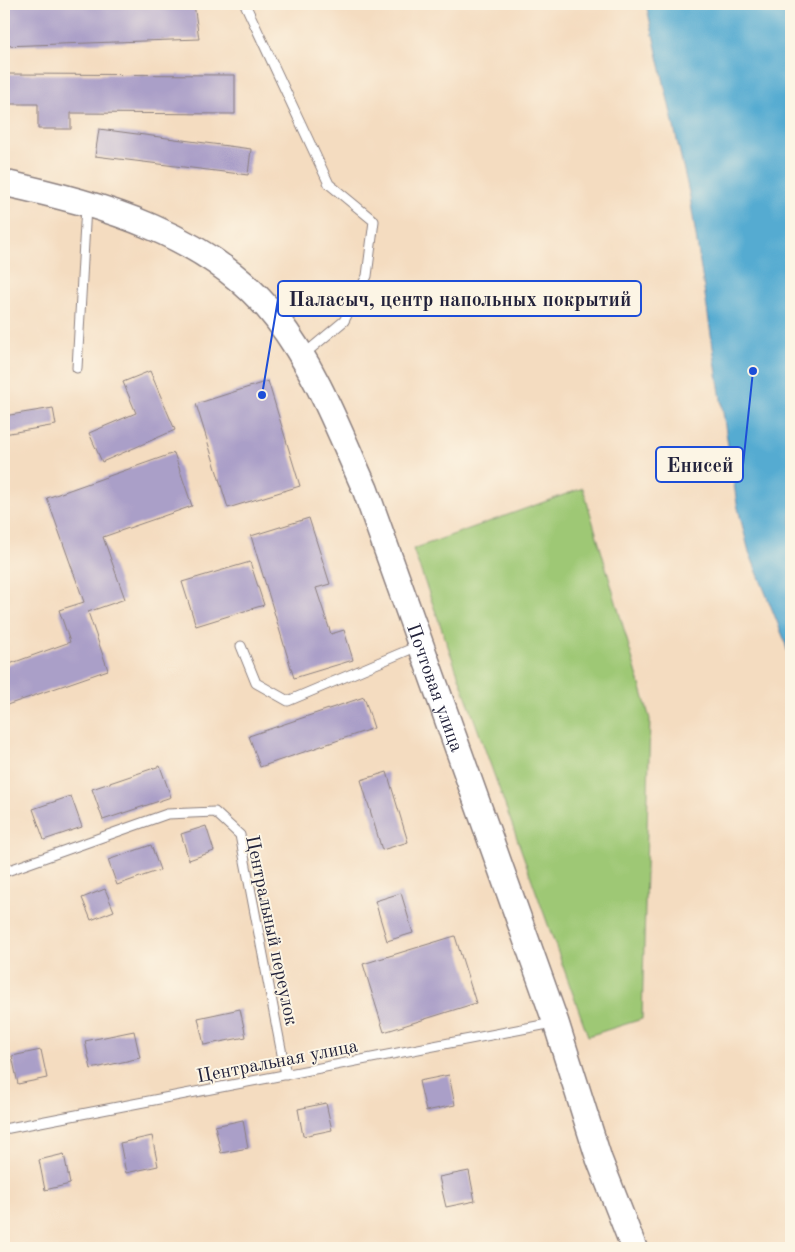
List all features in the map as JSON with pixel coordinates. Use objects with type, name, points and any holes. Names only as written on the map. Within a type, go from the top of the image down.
[{"type":"main road","name":"Почтовая улица","points":[[4,184],[126,215],[156,228],[213,260],[236,279],[276,318],[301,357],[328,404],[365,489],[556,1023],[598,1159],[634,1248]]},
{"type":"lane","points":[[245,4],[329,184],[374,221],[367,276],[344,321],[301,357]]},
{"type":"lane","points":[[77,368],[86,204]]},
{"type":"lane","points":[[241,646],[256,683],[288,701],[421,644]]},
{"type":"lane","name":"Центральный переулок","points":[[4,872],[167,814],[215,812],[240,835],[286,1075]]},
{"type":"lane","name":"Центральная улица","points":[[4,1130],[556,1023]]},
{"type":"green space","points":[[583,488],[650,719],[642,1019],[588,1036],[413,549]]},
{"type":"water","points":[[646,4],[791,4],[791,664],[784,639],[749,552],[737,504],[690,197]]},
{"type":"building","points":[[4,4],[194,4],[199,39],[4,46]]},
{"type":"building","points":[[4,74],[235,75],[235,114],[71,113],[71,129],[38,129],[38,104],[4,104]]},
{"type":"building","points":[[99,129],[251,149],[248,175],[95,156]]},
{"type":"building","points":[[150,371],[175,430],[102,462],[89,433],[136,413],[123,382]]},
{"type":"building","points":[[268,381],[300,486],[228,508],[196,404]]},
{"type":"building","points":[[53,408],[56,425],[4,434],[4,416]]},
{"type":"building","points":[[174,453],[192,506],[103,537],[125,599],[88,612],[108,670],[4,706],[4,666],[70,642],[59,610],[84,602],[47,498]]},
{"type":"building","points":[[309,518],[330,584],[316,588],[331,634],[344,630],[353,660],[294,678],[251,536]]},
{"type":"building","points":[[250,562],[264,605],[196,626],[182,582]]},
{"type":"building","points":[[364,697],[374,728],[260,767],[249,736]]},
{"type":"building","points":[[160,766],[171,797],[103,820],[92,789]]},
{"type":"building","points":[[387,772],[408,842],[382,850],[361,780]]},
{"type":"building","points":[[71,796],[82,827],[44,840],[33,809]]},
{"type":"building","points":[[206,826],[214,851],[189,860],[181,834]]},
{"type":"building","points":[[151,845],[160,870],[117,885],[108,860]]},
{"type":"building","points":[[105,889],[114,911],[91,920],[82,898]]},
{"type":"building","points":[[401,893],[413,933],[387,941],[375,901]]},
{"type":"building","points":[[455,936],[476,1003],[384,1032],[363,964]]},
{"type":"building","points":[[240,1009],[246,1037],[204,1045],[198,1018]]},
{"type":"building","points":[[134,1031],[140,1058],[91,1069],[85,1041]]},
{"type":"building","points":[[41,1050],[47,1078],[18,1084],[12,1056]]},
{"type":"building","points":[[449,1075],[455,1105],[426,1111],[419,1081]]},
{"type":"building","points":[[326,1103],[332,1130],[303,1136],[298,1109]]},
{"type":"building","points":[[243,1120],[248,1148],[221,1153],[215,1126]]},
{"type":"building","points":[[152,1136],[158,1166],[126,1173],[120,1143]]},
{"type":"building","points":[[64,1154],[70,1184],[45,1190],[39,1160]]},
{"type":"building","points":[[469,1171],[475,1201],[446,1207],[439,1177]]},
{"type":"place","name":"Енисей","points":[[753,371]]},
{"type":"place","name":"Паласыч, центр напольных покрытий","points":[[262,395]]}]
